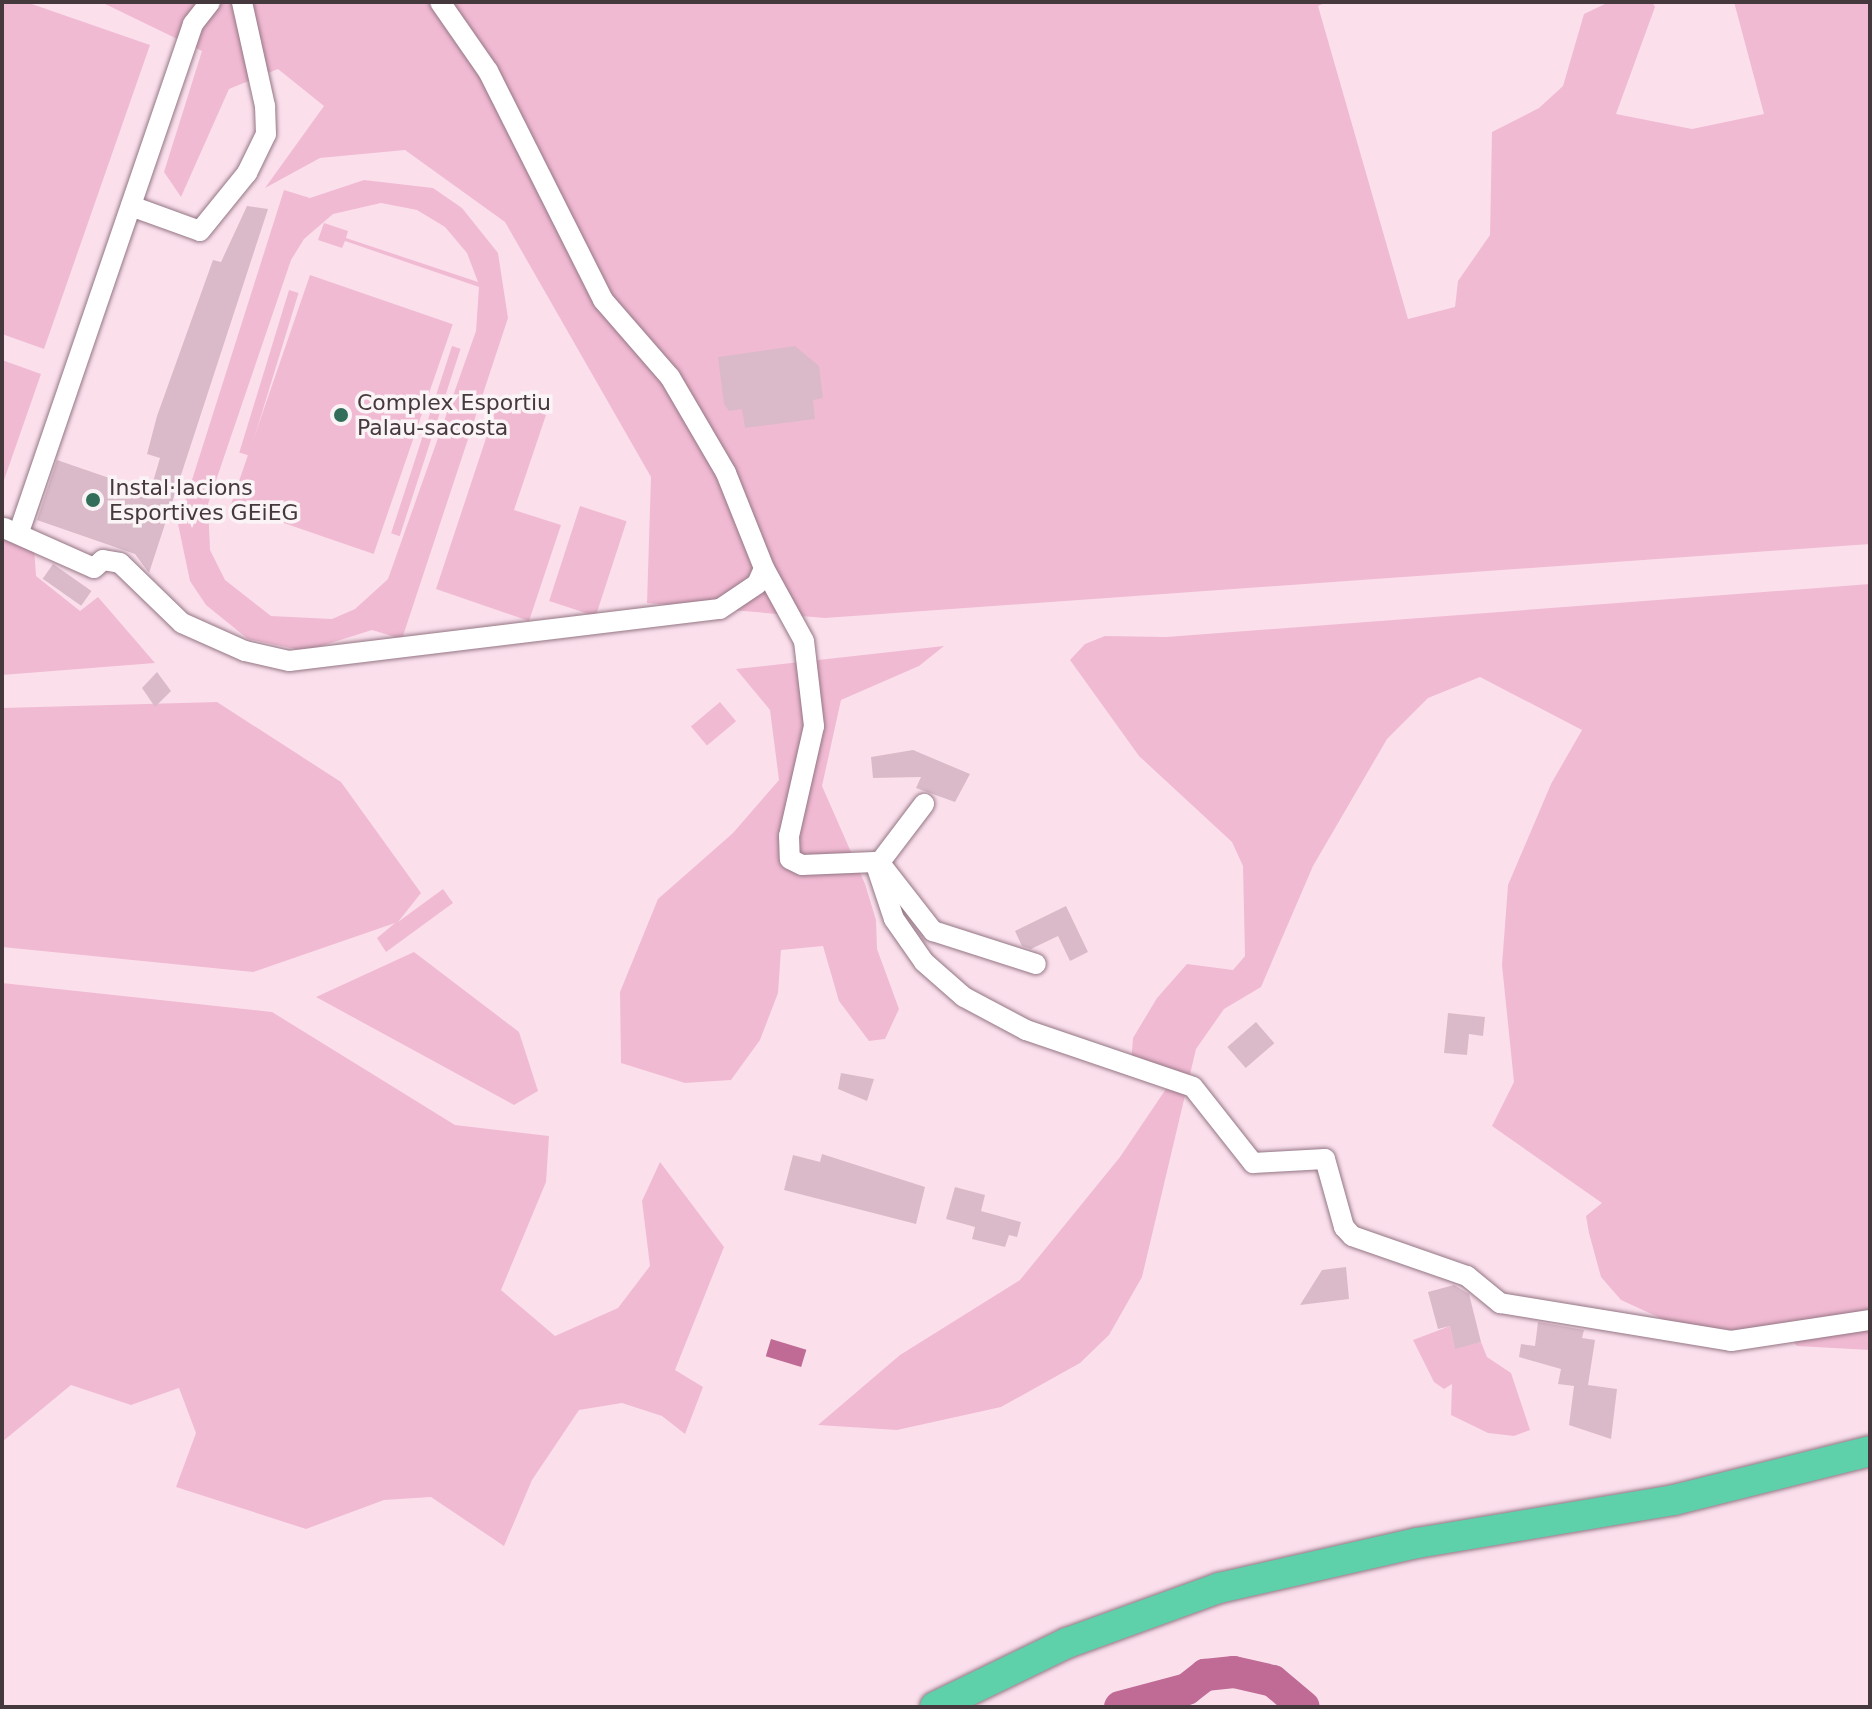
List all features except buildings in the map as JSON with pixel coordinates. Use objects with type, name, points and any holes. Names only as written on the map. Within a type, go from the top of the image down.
[{"type":"highway","points":[[935,1707],[1067,1643],[1219,1588],[1417,1543],[1674,1500],[1870,1451]]},
{"type":"street","points":[[210,2],[193,24],[79,357],[12,530],[94,568],[103,560],[120,563],[182,623],[245,651],[289,661],[705,612],[737,600],[764,568]]},
{"type":"street","points":[[131,206],[200,231],[247,173],[266,134],[265,106],[242,2]]},
{"type":"street","points":[[440,2],[488,71],[603,300],[670,377],[726,473],[764,568],[804,641],[812,679],[814,726],[787,846],[790,859],[802,865],[878,862],[924,804]]},
{"type":"street","points":[[878,862],[933,931],[1036,964]]},
{"type":"street","points":[[878,862],[894,919],[924,962],[964,997],[1026,1030],[1193,1087],[1253,1163],[1325,1159],[1344,1227],[1352,1236],[1467,1276],[1500,1303],[1704,1338],[1755,1340],[1870,1320]]},
{"type":"shaded area","points":[[2,2],[26,2],[150,45],[44,349],[2,334]]},
{"type":"shaded area","points":[[101,2],[1327,2],[1318,6],[1408,319],[1455,307],[1458,281],[1490,235],[1492,132],[1539,108],[1563,86],[1584,14],[1609,2],[1652,2],[1655,7],[1616,114],[1692,129],[1764,114],[1734,2],[1870,2],[1870,544],[825,618],[647,603],[651,477],[505,222],[405,150],[320,158],[265,188],[324,106],[278,69],[229,89],[181,197],[164,172],[202,51]]},
{"type":"shaded area","points":[[364,180],[433,188],[462,208],[498,253],[508,318],[402,639],[372,630],[305,651],[248,639],[206,605],[190,581],[178,524],[284,190],[310,198]],"holes":[[[381,203],[417,210],[445,227],[467,253],[478,282],[346,238],[348,231],[324,223],[318,240],[342,248],[345,241],[479,287],[476,331],[388,579],[355,609],[332,619],[271,616],[225,580],[210,550],[208,504],[291,260],[304,239],[333,214]]]},
{"type":"shaded area","name":"Complex Esportiu Palau-sacosta","points":[[310,275],[453,324],[374,554],[231,505]]},
{"type":"shaded area","points":[[289,290],[299,293],[249,455],[239,453]]},
{"type":"shaded area","points":[[452,346],[461,349],[400,536],[391,533]]},
{"type":"shaded area","points":[[2,360],[41,374],[3,483],[2,483]]},
{"type":"shaded area","points":[[499,399],[546,415],[514,510],[561,525],[529,621],[436,589]]},
{"type":"shaded area","points":[[580,506],[627,521],[596,616],[549,601]]},
{"type":"shaded area","points":[[2,520],[34,547],[36,576],[80,611],[98,597],[155,663],[2,675]]},
{"type":"shaded area","points":[[1870,584],[1870,1350],[1797,1346],[1788,1336],[1704,1338],[1621,1300],[1601,1277],[1589,1233],[1586,1216],[1602,1203],[1492,1126],[1514,1082],[1502,965],[1508,885],[1551,784],[1582,730],[1480,677],[1428,698],[1387,739],[1313,866],[1261,987],[1224,1009],[1196,1049],[1142,1277],[1109,1335],[1080,1363],[1001,1407],[897,1430],[818,1425],[900,1355],[1020,1280],[1120,1157],[1172,1080],[1131,1065],[1133,1038],[1157,998],[1187,964],[1233,970],[1245,956],[1243,866],[1232,842],[1139,756],[1070,660],[1085,644],[1105,636],[1166,637]]},
{"type":"shaded area","points":[[944,646],[919,666],[841,700],[822,786],[865,884],[876,920],[877,949],[899,1009],[885,1039],[869,1041],[839,1001],[823,946],[781,950],[778,993],[760,1040],[731,1080],[685,1083],[621,1063],[620,992],[658,899],[733,833],[779,780],[770,710],[736,669]]},
{"type":"shaded area","points":[[217,702],[341,782],[421,893],[398,922],[443,889],[453,903],[386,952],[377,938],[395,923],[253,972],[2,947],[2,708]]},
{"type":"shaded area","points":[[720,702],[736,721],[707,746],[691,726]]},
{"type":"shaded area","points":[[414,952],[519,1032],[538,1091],[514,1105],[316,997]]},
{"type":"shaded area","points":[[2,983],[272,1012],[455,1125],[549,1136],[546,1182],[501,1290],[555,1336],[618,1308],[650,1266],[642,1201],[660,1162],[724,1247],[675,1370],[703,1387],[685,1434],[662,1416],[622,1403],[579,1410],[532,1480],[504,1546],[431,1497],[384,1500],[306,1529],[176,1487],[196,1433],[179,1388],[131,1405],[71,1385],[2,1442]]},
{"type":"shaded area","points":[[1450,1326],[1455,1348],[1481,1342],[1487,1357],[1511,1373],[1530,1430],[1514,1436],[1488,1433],[1451,1415],[1452,1384],[1444,1389],[1434,1382],[1413,1340]]},
{"type":"shaded area","points":[[771,1339],[806,1350],[801,1367],[766,1356]]},
{"type":"waterway","points":[[1120,1707],[1187,1689],[1205,1675],[1234,1672],[1273,1681],[1304,1707]]},
{"type":"place","name":"Complex Esportiu Palau-sacosta","points":[[341,415]]},
{"type":"place","name":"Instal·lacions Esportives GEiEG","points":[[93,500]]}]
